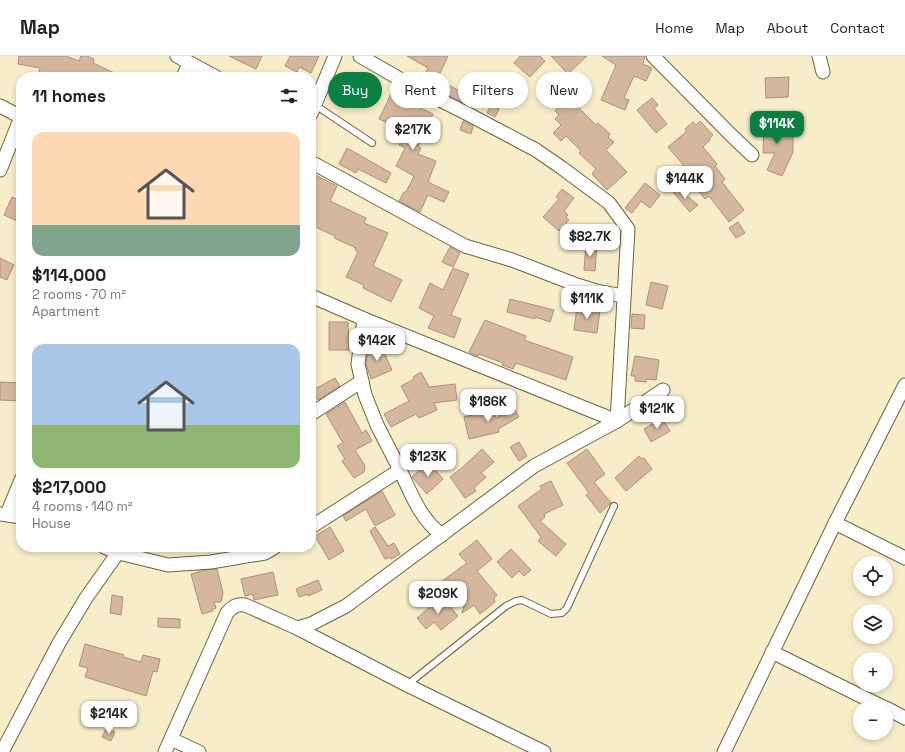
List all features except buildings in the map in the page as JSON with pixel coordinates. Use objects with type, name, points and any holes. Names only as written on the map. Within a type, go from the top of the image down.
[{"type":"street","points":[[177,56],[206,72]]},
{"type":"street","points":[[316,103],[335,56]]},
{"type":"street","points":[[360,56],[412,86],[536,150],[609,203],[628,229],[617,421]]},
{"type":"street","points":[[653,56],[752,155]]},
{"type":"street","points":[[819,56],[823,72]]},
{"type":"street","points":[[186,72],[189,64]]},
{"type":"street","points":[[0,106],[16,114]]},
{"type":"street","points":[[0,170],[16,130]]},
{"type":"street","points":[[316,165],[465,246],[512,260],[577,285],[596,291],[623,296]]},
{"type":"street","points":[[316,298],[617,421]]},
{"type":"street","points":[[364,319],[358,364],[365,395],[377,425],[422,515],[434,529],[442,535]]},
{"type":"street","points":[[316,411],[362,381]]},
{"type":"street","points":[[724,752],[835,523],[905,387]]},
{"type":"street","points":[[297,628],[311,624],[346,606],[534,466],[617,421],[663,390]]},
{"type":"street","points":[[316,524],[400,470]]},
{"type":"street","points":[[16,490],[4,514],[16,516]]},
{"type":"street","points":[[835,523],[905,558]]},
{"type":"street","points":[[2,752],[59,643],[86,598],[119,552]]},
{"type":"street","points":[[126,552],[168,565],[211,562],[267,552]]},
{"type":"street","points":[[166,752],[227,613],[232,607],[238,604],[245,605],[297,628],[407,685],[544,752]]},
{"type":"street","points":[[772,652],[869,700]]},
{"type":"street","points":[[893,712],[905,718]]},
{"type":"street","points":[[171,739],[199,752]]},
{"type":"lane","points":[[316,112],[372,143]]},
{"type":"lane","points":[[407,685],[506,606],[516,601],[522,600],[551,614],[562,613],[567,608],[614,506]]}]
